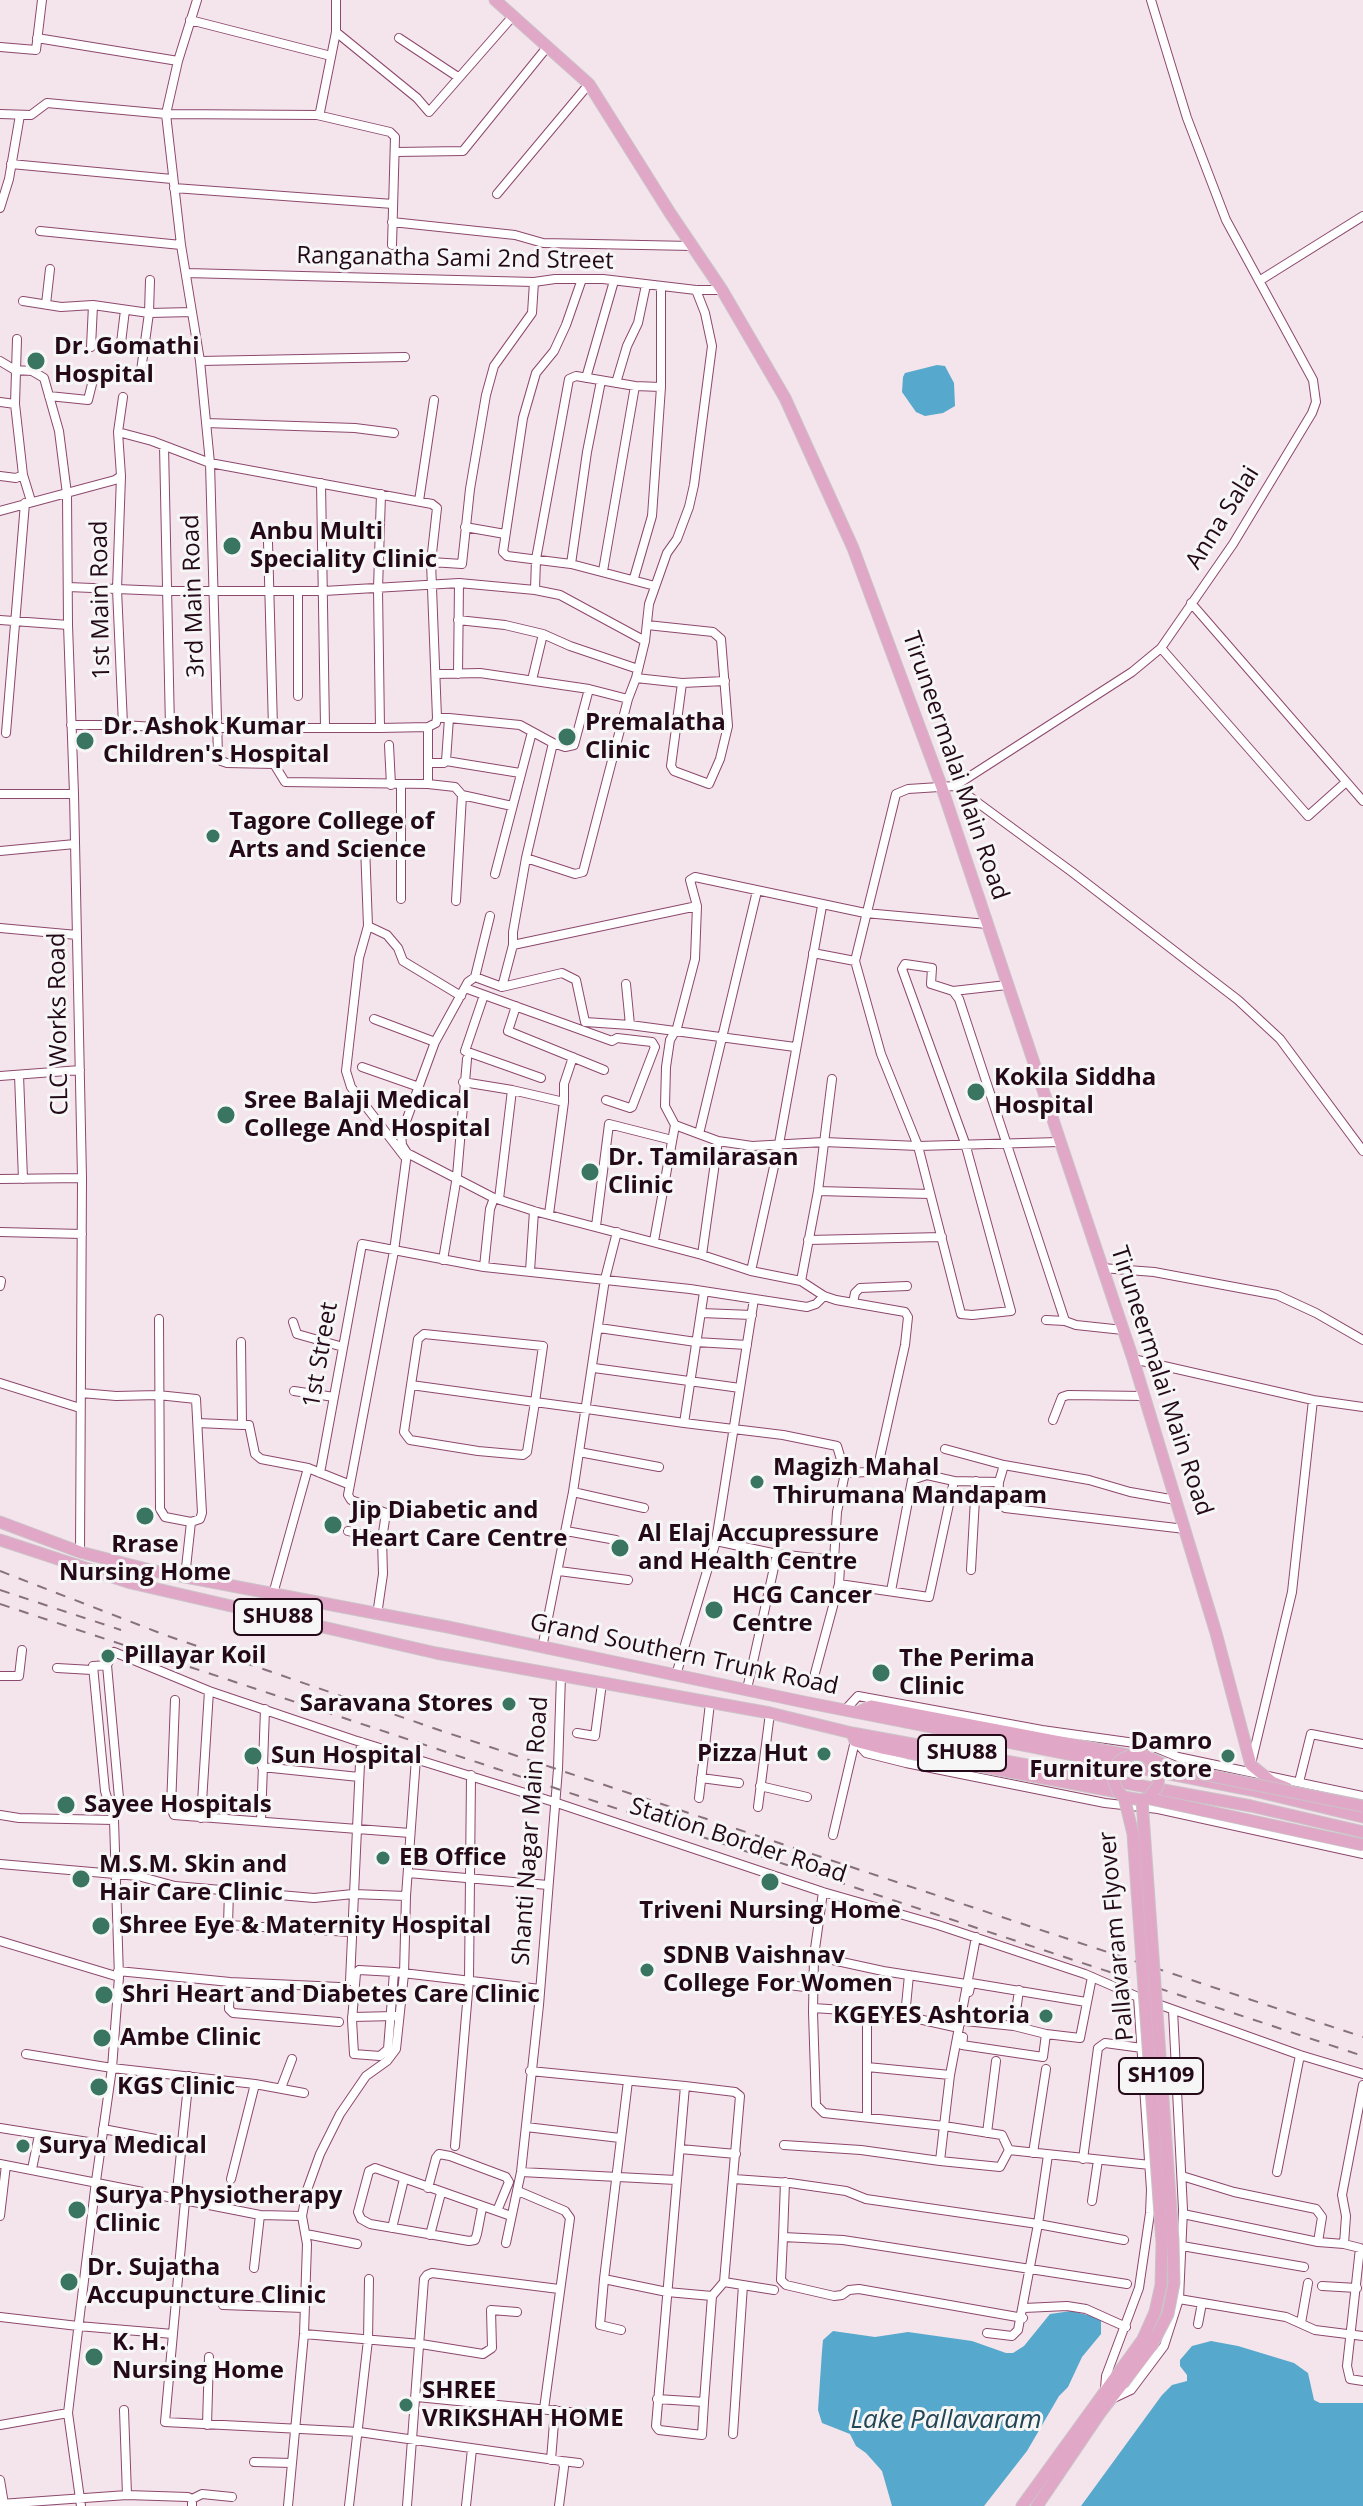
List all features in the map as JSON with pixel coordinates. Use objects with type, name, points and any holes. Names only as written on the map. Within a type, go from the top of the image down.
[{"type":"main road","name":"Tiruneermalai Main Road","points":[[495,0],[589,84],[722,290],[785,398],[853,548],[941,785],[1133,1359],[1185,1529],[1250,1769],[1251,1806],[1246,1829]]},
{"type":"main road","name":"Grand Southern Trunk Road","points":[[0,1522],[80,1552],[185,1577],[1251,1790],[1363,1817]]},
{"type":"main road","name":"Grand Southern Trunk Road","points":[[0,1540],[131,1583],[436,1653],[770,1713],[854,1737],[1251,1806],[1363,1832]]},
{"type":"main road","points":[[852,1711],[871,1706],[1146,1756],[1172,1768],[1363,1806]]},
{"type":"main road","name":"Pallavaram Flyover","points":[[854,1737],[882,1748],[1363,1845]]},
{"type":"main road","name":"Pallavaram Flyover","points":[[1128,1755],[1114,1771],[1115,1786],[1123,1798],[1133,1834],[1162,2243],[1161,2285],[1147,2343]]},
{"type":"main road","name":"Pallavaram Flyover","points":[[1144,1799],[1154,1792],[1160,1779],[1156,1766],[1146,1756]]},
{"type":"main road","points":[[1250,1769],[1287,1788],[1293,1800]]},
{"type":"main road","name":"Pallavaram Flyover","points":[[1110,2394],[1168,2314],[1174,2283],[1144,1799]]},
{"type":"main road","name":"SH109","points":[[1022,2506],[1110,2394]]},
{"type":"main road","name":"SH109","points":[[1037,2506],[1110,2394]]},
{"type":"street","points":[[0,47],[36,50],[42,0]]},
{"type":"street","name":"3rd Main Road","points":[[197,0],[166,114],[181,245],[200,361],[210,463],[218,756],[227,763],[274,764],[282,780],[292,783],[396,785]]},
{"type":"street","points":[[317,115],[336,32],[336,0]]},
{"type":"street","name":"Anna Salai","points":[[955,786],[1132,672],[1161,648],[1233,544],[1316,402],[1313,380],[1226,220],[1187,118],[1151,0]]},
{"type":"street","points":[[336,32],[417,98],[429,112],[513,16]]},
{"type":"street","points":[[190,20],[331,56]]},
{"type":"street","points":[[37,38],[178,61]]},
{"type":"street","points":[[399,38],[458,77]]},
{"type":"street","points":[[396,152],[463,151],[548,46]]},
{"type":"street","points":[[497,194],[589,84]]},
{"type":"street","points":[[0,114],[34,114],[47,103],[166,114],[317,115],[390,132],[395,137],[396,152],[392,245]]},
{"type":"street","points":[[0,208],[20,115]]},
{"type":"street","points":[[11,164],[173,184],[393,204]]},
{"type":"street","points":[[1259,281],[1363,216]]},
{"type":"street","points":[[392,222],[515,235],[543,243],[692,246]]},
{"type":"street","points":[[40,231],[181,245]]},
{"type":"street","points":[[46,304],[50,269]]},
{"type":"street","name":"Ranganatha Sami 2nd Street","points":[[186,273],[534,282],[582,279],[722,290]]},
{"type":"street","points":[[582,279],[554,351],[536,373],[523,418],[502,548],[507,556],[571,564],[634,578],[655,586]]},
{"type":"street","points":[[140,378],[150,280]]},
{"type":"street","points":[[586,378],[614,281]]},
{"type":"street","points":[[431,562],[462,564],[486,395],[494,366],[529,320],[534,282]]},
{"type":"street","points":[[616,383],[627,346],[638,323],[646,285]]},
{"type":"street","points":[[634,578],[652,516],[661,387],[661,286]]},
{"type":"street","points":[[526,858],[575,874],[583,872],[637,674],[649,604],[667,553],[677,539],[689,507],[705,413],[712,346],[696,290]]},
{"type":"street","points":[[23,301],[61,307],[93,305],[149,313],[192,312]]},
{"type":"street","points":[[91,347],[93,305]]},
{"type":"street","points":[[120,351],[125,310]]},
{"type":"street","points":[[6,733],[28,502],[15,404],[17,339]]},
{"type":"street","points":[[200,361],[405,357]]},
{"type":"street","points":[[0,361],[15,370],[41,374],[49,396],[88,400],[93,380]]},
{"type":"street","points":[[535,590],[536,559],[569,379],[576,376],[661,387]]},
{"type":"street","points":[[571,564],[601,381]]},
{"type":"street","points":[[603,571],[635,386]]},
{"type":"street","name":"CLC Works Road","points":[[49,396],[59,431],[67,494],[82,1178],[80,1552]]},
{"type":"street","name":"1st Main Road","points":[[123,397],[118,432],[121,476],[117,589],[123,725]]},
{"type":"street","points":[[419,501],[434,400]]},
{"type":"street","points":[[0,402],[15,404]]},
{"type":"street","points":[[206,423],[355,428],[394,433]]},
{"type":"street","points":[[71,725],[380,728],[428,727],[436,723],[437,718],[431,562],[435,505],[210,463],[118,432]]},
{"type":"street","points":[[164,446],[170,728]]},
{"type":"street","points":[[0,476],[16,478],[23,475]]},
{"type":"street","points":[[0,511],[103,485],[121,476]]},
{"type":"street","points":[[321,483],[325,727]]},
{"type":"street","points":[[380,728],[378,589],[381,494]]},
{"type":"street","points":[[465,527],[505,534]]},
{"type":"street","points":[[268,542],[273,728]]},
{"type":"street","points":[[68,587],[165,591],[324,591],[459,583],[535,590],[560,595],[645,641]]},
{"type":"street","points":[[458,674],[459,583]]},
{"type":"street","points":[[298,591],[298,696]]},
{"type":"street","points":[[1191,603],[1363,801]]},
{"type":"street","points":[[0,620],[68,625]]},
{"type":"street","points":[[458,620],[505,625],[543,634],[637,674],[682,683],[725,681]]},
{"type":"street","points":[[647,625],[718,634],[721,639],[728,726],[726,740],[709,784],[674,771],[671,766],[682,683]]},
{"type":"street","points":[[532,680],[543,634]]},
{"type":"street","points":[[1161,648],[1308,816],[1345,783]]},
{"type":"street","points":[[436,674],[480,673],[589,689],[628,699]]},
{"type":"street","points":[[437,718],[520,725],[565,747],[574,745],[589,689]]},
{"type":"street","points":[[446,761],[449,718]]},
{"type":"street","points":[[428,727],[428,784]]},
{"type":"street","points":[[495,874],[532,732]]},
{"type":"street","points":[[502,987],[513,945],[526,858],[553,743]]},
{"type":"street","points":[[389,745],[396,785],[401,899]]},
{"type":"street","points":[[429,763],[446,761],[520,773]]},
{"type":"street","points":[[396,785],[455,787],[462,795],[512,806]]},
{"type":"street","points":[[1007,985],[953,991],[931,984],[932,968],[903,966],[965,1143],[1011,1311],[961,1314],[918,1146],[881,1054],[855,961],[896,794],[908,789],[955,786],[1238,1000],[1280,1039],[1363,1151]]},
{"type":"street","points":[[0,794],[74,794]]},
{"type":"street","points":[[456,901],[462,795]]},
{"type":"street","points":[[0,851],[75,844]]},
{"type":"street","points":[[365,846],[368,926],[359,958],[346,1071],[351,1087],[406,1156],[457,1176],[497,1198],[751,1271],[801,1281],[824,1296],[902,1310],[908,1317],[878,1466],[868,1472],[845,1473]]},
{"type":"street","points":[[654,1241],[675,1125],[665,1106],[666,1067],[670,1040],[675,1032],[695,959],[697,906],[690,880],[695,877],[865,913],[987,924]]},
{"type":"street","points":[[699,1134],[757,891]]},
{"type":"street","points":[[513,945],[697,906]]},
{"type":"street","points":[[751,1271],[779,1144],[822,906]]},
{"type":"street","points":[[377,1615],[386,1513],[351,1500],[348,1484],[394,1251],[406,1156],[401,1135],[435,1042],[475,977],[490,916]]},
{"type":"street","points":[[368,926],[387,935],[398,948],[403,961],[463,992],[484,995],[612,1041],[617,1038],[652,1042],[655,1047],[632,1107],[606,1100]]},
{"type":"street","points":[[0,928],[77,935]]},
{"type":"street","points":[[813,953],[855,961]]},
{"type":"street","points":[[475,977],[502,987],[551,975],[570,975],[576,980],[585,1022],[795,1047]]},
{"type":"street","points":[[626,984],[630,1025]]},
{"type":"street","points":[[953,991],[959,999],[1065,1321]]},
{"type":"street","points":[[484,995],[465,1051],[541,1078]]},
{"type":"street","points":[[516,1006],[508,1031],[604,1070]]},
{"type":"street","points":[[374,1019],[435,1042]]},
{"type":"street","points":[[549,1214],[564,1084],[573,1057]]},
{"type":"street","points":[[443,1260],[457,1176],[467,1059]]},
{"type":"street","points":[[362,1067],[419,1087]]},
{"type":"street","points":[[0,1076],[80,1070]]},
{"type":"street","points":[[19,1075],[23,1179]]},
{"type":"street","points":[[801,1281],[818,1191],[832,1079]]},
{"type":"street","points":[[463,1082],[564,1102]]},
{"type":"street","points":[[484,1267],[490,1209],[497,1198],[512,1090]]},
{"type":"street","points":[[596,1226],[609,1124],[672,1140]]},
{"type":"street","points":[[675,1125],[718,1141],[752,1146],[824,1142],[918,1146],[1059,1142]]},
{"type":"street","points":[[702,1255],[718,1141]]},
{"type":"street","points":[[0,1179],[82,1178]]},
{"type":"street","points":[[818,1191],[930,1194]]},
{"type":"street","points":[[530,1271],[534,1211]]},
{"type":"street","points":[[0,1232],[82,1234]]},
{"type":"street","points":[[542,1648],[573,1492],[605,1279],[617,1232]]},
{"type":"street","points":[[808,1240],[942,1237]]},
{"type":"street","name":"1st Street","points":[[320,1473],[362,1244],[394,1251]]},
{"type":"street","points":[[394,1251],[484,1267],[605,1279],[807,1307],[824,1296]]},
{"type":"street","points":[[1102,1268],[1154,1272],[1277,1295],[1363,1340]]},
{"type":"street","points":[[853,1303],[855,1293],[860,1288],[907,1286]]},
{"type":"street","points":[[684,1423],[704,1292]]},
{"type":"street","points":[[676,1675],[716,1541],[754,1299]]},
{"type":"street","points":[[701,1313],[752,1315]]},
{"type":"street","points":[[81,1393],[158,1395],[196,1399],[200,1519],[191,1522],[165,1517],[160,1509],[158,1395],[159,1319]]},
{"type":"street","points":[[1046,1320],[1123,1330]]},
{"type":"street","points":[[293,1322],[297,1334],[343,1347]]},
{"type":"street","points":[[599,1328],[696,1342],[747,1345]]},
{"type":"street","points":[[424,1334],[543,1346],[535,1402],[527,1452],[523,1455],[478,1451],[410,1440],[405,1436],[418,1339],[424,1334]]},
{"type":"street","points":[[241,1342],[242,1425]]},
{"type":"street","points":[[1133,1359],[1313,1400],[1363,1407]]},
{"type":"street","points":[[594,1368],[740,1388]]},
{"type":"street","points":[[0,1383],[80,1408]]},
{"type":"street","points":[[411,1385],[783,1435],[837,1446],[845,1473],[837,1512],[834,1560]]},
{"type":"street","points":[[294,1391],[334,1397]]},
{"type":"street","points":[[1053,1420],[1062,1397],[1068,1395],[1144,1396]]},
{"type":"street","points":[[852,1711],[858,1696],[1042,1730],[1149,1745],[1178,1757],[1250,1769],[1292,1592],[1313,1400]]},
{"type":"street","points":[[198,1423],[249,1425],[255,1454],[261,1459],[308,1468],[348,1484]]},
{"type":"street","points":[[945,1449],[1004,1465],[1176,1500]]},
{"type":"street","points":[[579,1452],[659,1467]]},
{"type":"street","points":[[1004,1465],[998,1501],[1005,1508],[1185,1529]]},
{"type":"street","points":[[273,1594],[308,1468]]},
{"type":"street","points":[[891,1591],[912,1480],[927,1475],[954,1481],[999,1482]]},
{"type":"street","points":[[839,1584],[925,1598],[931,1594],[954,1481]]},
{"type":"street","points":[[971,1570],[976,1481]]},
{"type":"street","points":[[573,1492],[644,1508]]},
{"type":"street","points":[[185,1577],[191,1522]]},
{"type":"street","points":[[348,1531],[382,1539]]},
{"type":"street","points":[[566,1531],[616,1540]]},
{"type":"street","points":[[716,1541],[777,1554],[834,1560],[840,1567],[839,1584],[815,1673]]},
{"type":"street","points":[[747,1689],[777,1554]]},
{"type":"street","points":[[559,1571],[628,1580]]},
{"type":"street","points":[[0,1676],[19,1676],[22,1650]]},
{"type":"street","name":"Station Border Road","points":[[107,1665],[114,1652],[209,1691],[823,1892],[976,1937],[1300,2055],[1363,2074]]},
{"type":"street","points":[[81,2502],[68,2413],[112,2068],[118,1974],[113,1815],[105,1791],[93,1666],[107,1665],[119,1798],[113,1815]]},
{"type":"street","points":[[57,1668],[92,1670]]},
{"type":"street","name":"Shanti Nagar Main Road","points":[[506,2243],[505,2208],[520,2182],[540,1989],[561,1675]]},
{"type":"street","points":[[577,1733],[595,1736],[602,1683]]},
{"type":"street","points":[[201,1818],[209,1691]]},
{"type":"street","points":[[175,1700],[174,1815],[410,1833]]},
{"type":"street","points":[[699,1798],[710,1703]]},
{"type":"street","points":[[261,1821],[265,1709]]},
{"type":"street","points":[[758,1807],[770,1713]]},
{"type":"street","points":[[1299,1782],[1311,1734],[1363,1744]]},
{"type":"street","points":[[854,1737],[866,1753],[906,1763],[1123,1798],[1158,1809],[1363,1854]]},
{"type":"street","points":[[833,1835],[854,1737]]},
{"type":"street","points":[[350,1981],[361,1742]]},
{"type":"street","points":[[288,2506],[304,2334],[306,2234],[302,2216],[307,2190],[320,2154],[340,2114],[366,2076],[394,2054],[416,1758]]},
{"type":"street","points":[[262,1767],[359,1777]]},
{"type":"street","points":[[455,2146],[469,1980],[471,1775]]},
{"type":"street","points":[[1264,1776],[1363,1796]]},
{"type":"street","points":[[701,1778],[739,1783]]},
{"type":"street","points":[[760,1786],[807,1797]]},
{"type":"street","points":[[0,1815],[19,1818],[113,1815]]},
{"type":"street","points":[[0,1864],[138,1876],[175,1886],[314,1898],[353,1894],[406,1896]]},
{"type":"street","points":[[408,1873],[548,1885]]},
{"type":"street","points":[[229,1891],[228,1925],[351,1932]]},
{"type":"street","points":[[823,1892],[814,1956],[813,2008],[816,2105],[819,2110],[1002,2135],[1009,2150]]},
{"type":"street","points":[[976,1937],[966,1984],[962,2045],[1043,2057],[1046,2034]]},
{"type":"street","points":[[0,1941],[118,1974],[339,1987]]},
{"type":"street","points":[[765,1954],[814,1956],[833,1962],[966,1984]]},
{"type":"street","points":[[395,2016],[388,2049],[380,2056],[354,2054],[352,2017],[357,1971],[540,1989]]},
{"type":"street","points":[[905,2016],[909,1975]]},
{"type":"street","points":[[813,2008],[845,2009],[962,2024],[1014,2026],[1080,2038],[1092,1977]]},
{"type":"street","points":[[230,1982],[229,2009],[233,2013],[339,2022]]},
{"type":"street","points":[[770,1983],[814,1988]]},
{"type":"street","points":[[940,2161],[950,2075],[971,1983],[1086,2002]]},
{"type":"street","points":[[1014,2026],[1019,1990]]},
{"type":"street","points":[[1138,1997],[1150,2165],[1150,2213],[1142,2274],[1126,2327],[1106,2376],[1110,2394],[1131,2390],[1164,2346],[1179,2299],[1183,2214],[1173,2010]]},
{"type":"street","points":[[352,2017],[395,2016]]},
{"type":"street","points":[[867,2026],[867,2117]]},
{"type":"street","points":[[1083,2159],[1098,2048],[1105,2043],[1142,2048]]},
{"type":"street","points":[[26,2054],[304,2093]]},
{"type":"street","points":[[1277,2172],[1300,2055]]},
{"type":"street","points":[[281,2088],[292,2059]]},
{"type":"street","points":[[987,2133],[996,2061]]},
{"type":"street","points":[[867,2067],[950,2075]]},
{"type":"street","points":[[1033,2153],[1046,2069]]},
{"type":"street","points":[[530,2071],[685,2086],[735,2092],[740,2096],[724,2282],[712,2296],[702,2435],[659,2430],[656,2426],[685,2086]]},
{"type":"street","points":[[189,2076],[165,2422],[359,2432],[579,2463]]},
{"type":"street","points":[[621,2330],[600,2325],[614,2179],[628,2081]]},
{"type":"street","points":[[231,2179],[255,2084]]},
{"type":"street","points":[[1344,2244],[1346,2216],[1342,2195],[1363,2085]]},
{"type":"street","points":[[526,2127],[620,2138]]},
{"type":"street","points":[[0,2128],[101,2144]]},
{"type":"street","points":[[103,2129],[161,2140]]},
{"type":"street","points":[[32,2169],[39,2135]]},
{"type":"street","points":[[784,2145],[861,2150],[1000,2167],[1009,2150]]},
{"type":"street","points":[[680,2149],[736,2154]]},
{"type":"street","points":[[1009,2150],[1150,2165]]},
{"type":"street","points":[[428,2188],[439,2154],[506,2177],[509,2182],[505,2208],[482,2208],[371,2168],[358,2212],[365,2223],[469,2241],[475,2240],[482,2208]]},
{"type":"street","points":[[987,2333],[1012,2336],[1018,2330],[1024,2313],[1048,2155]]},
{"type":"street","points":[[1092,2201],[1098,2160]]},
{"type":"street","points":[[0,2216],[3,2164],[260,2215],[302,2216]]},
{"type":"street","points":[[1182,2176],[1234,2192],[1316,2209],[1322,2217],[1318,2242]]},
{"type":"street","points":[[392,2228],[404,2179]]},
{"type":"street","points":[[734,2179],[785,2182],[846,2191],[866,2199],[1124,2240]]},
{"type":"street","points":[[520,2182],[676,2180]]},
{"type":"street","points":[[520,2182],[565,2211],[570,2218],[544,2409]]},
{"type":"street","points":[[785,2182],[781,2280],[786,2285],[834,2296],[859,2289],[1024,2313],[1067,2306],[1086,2309],[1126,2327]]},
{"type":"street","points":[[430,2235],[441,2193]]},
{"type":"street","points":[[1183,2214],[1360,2248],[1358,2312],[1350,2336],[1348,2375],[1350,2379],[1363,2381]]},
{"type":"street","points":[[254,2268],[260,2215]]},
{"type":"street","points":[[306,2234],[357,2244]]},
{"type":"street","points":[[783,2237],[843,2240],[1127,2284]]},
{"type":"street","points":[[1182,2246],[1304,2267]]},
{"type":"street","points":[[407,2506],[424,2279],[432,2273],[559,2289]]},
{"type":"street","points":[[349,2506],[368,2340],[369,2279]]},
{"type":"street","points":[[604,2279],[667,2292],[712,2296]]},
{"type":"street","points":[[724,2282],[774,2290]]},
{"type":"street","points":[[1301,2323],[1308,2283]]},
{"type":"street","points":[[733,2434],[743,2285]]},
{"type":"street","points":[[1322,2286],[1357,2288]]},
{"type":"street","points":[[1179,2299],[1286,2317],[1315,2330],[1363,2336]]},
{"type":"street","points":[[1198,2324],[1202,2303]]},
{"type":"street","points":[[223,2305],[304,2308]]},
{"type":"street","points":[[304,2334],[421,2344],[483,2354],[492,2348],[491,2310],[517,2312]]},
{"type":"street","points":[[0,2317],[173,2334]]},
{"type":"street","points":[[207,2425],[209,2357]]},
{"type":"street","points":[[417,2397],[589,2414]]},
{"type":"street","points":[[657,2399],[704,2402]]},
{"type":"street","points":[[124,2410],[127,2495]]},
{"type":"street","points":[[551,2460],[555,2410]]},
{"type":"street","points":[[0,2425],[68,2413]]},
{"type":"street","points":[[466,2506],[472,2449]]},
{"type":"street","points":[[559,2506],[562,2461]]},
{"type":"street","points":[[254,2462],[292,2463]]},
{"type":"street","points":[[0,2480],[2,2504],[81,2502],[127,2495],[179,2496],[192,2502],[202,2494],[232,2497]]},
{"type":"water","points":[[945,366],[954,383],[955,406],[943,413],[925,416],[916,412],[902,392],[903,377],[905,373]]},
{"type":"water","name":"Lake Pallavaram","points":[[1071,2311],[1096,2317],[1101,2321],[1101,2334],[1082,2357],[1068,2387],[1059,2396],[1027,2451],[984,2506],[892,2506],[882,2471],[856,2446],[850,2434],[822,2423],[818,2410],[823,2340],[833,2331],[875,2337],[908,2332],[972,2341],[1013,2353],[1024,2346],[1050,2314]]},
{"type":"water","points":[[1211,2341],[1294,2363],[1308,2373],[1314,2400],[1320,2403],[1363,2403],[1363,2506],[1081,2506],[1162,2395],[1172,2385],[1187,2381],[1180,2360],[1192,2346]]},
{"type":"railway","points":[[0,1571],[165,1635],[439,1730],[1363,2037]]},
{"type":"railway","points":[[0,1590],[121,1630]]},
{"type":"railway","points":[[0,1604],[1363,2056]]},
{"type":"place","name":"Dr. Gomathi Hospital","points":[[36,361]]},
{"type":"place","name":"Anbu Multi Speciality Clinic","points":[[232,546]]},
{"type":"place","name":"Premalatha Clinic","points":[[567,737]]},
{"type":"place","name":"Dr. Ashok Kumar Children's Hospital","points":[[85,741]]},
{"type":"place","name":"Tagore College of Arts and Science","points":[[213,836]]},
{"type":"place","name":"Kokila Siddha Hospital","points":[[976,1092]]},
{"type":"place","name":"Sree Balaji Medical College And Hospital","points":[[226,1115]]},
{"type":"place","name":"Dr. Tamilarasan Clinic","points":[[590,1172]]},
{"type":"place","name":"Magizh Mahal Thirumana Mandapam","points":[[757,1482]]},
{"type":"place","name":"Rrase Nursing Home","points":[[145,1516]]},
{"type":"place","name":"Jip Diabetic and Heart Care Centre","points":[[333,1525]]},
{"type":"place","name":"Al Elaj Accupressure and Health Centre","points":[[620,1548]]},
{"type":"place","name":"HCG Cancer Centre","points":[[714,1610]]},
{"type":"place","name":"Pillayar Koil","points":[[108,1656]]},
{"type":"place","name":"The Perima Clinic","points":[[881,1673]]},
{"type":"place","name":"Saravana Stores","points":[[509,1704]]},
{"type":"place","name":"Pizza Hut","points":[[824,1754]]},
{"type":"place","name":"Sun Hospital","points":[[253,1756]]},
{"type":"place","name":"Damro Furniture store","points":[[1228,1756]]},
{"type":"place","name":"Sayee Hospitals","points":[[66,1805]]},
{"type":"place","name":"EB Office","points":[[383,1858]]},
{"type":"place","name":"M.S.M. Skin and Hair Care Clinic","points":[[81,1879]]},
{"type":"place","name":"Triveni Nursing Home","points":[[770,1882]]},
{"type":"place","name":"Shree Eye & Maternity Hospital","points":[[101,1926]]},
{"type":"place","name":"SDNB Vaishnav College For Women","points":[[647,1970]]},
{"type":"place","name":"Shri Heart and Diabetes Care Clinic","points":[[104,1995]]},
{"type":"place","name":"KGEYES Ashtoria","points":[[1046,2016]]},
{"type":"place","name":"Ambe Clinic","points":[[102,2038]]},
{"type":"place","name":"KGS Clinic","points":[[99,2087]]},
{"type":"place","name":"Surya Medical","points":[[23,2146]]},
{"type":"place","name":"Surya Physiotherapy Clinic","points":[[77,2210]]},
{"type":"place","name":"Dr. Sujatha Accupuncture Clinic","points":[[69,2282]]},
{"type":"place","name":"K. H. Nursing Home","points":[[94,2357]]},
{"type":"place","name":"SHREE VRIKSHAH HOME","points":[[406,2405]]}]
